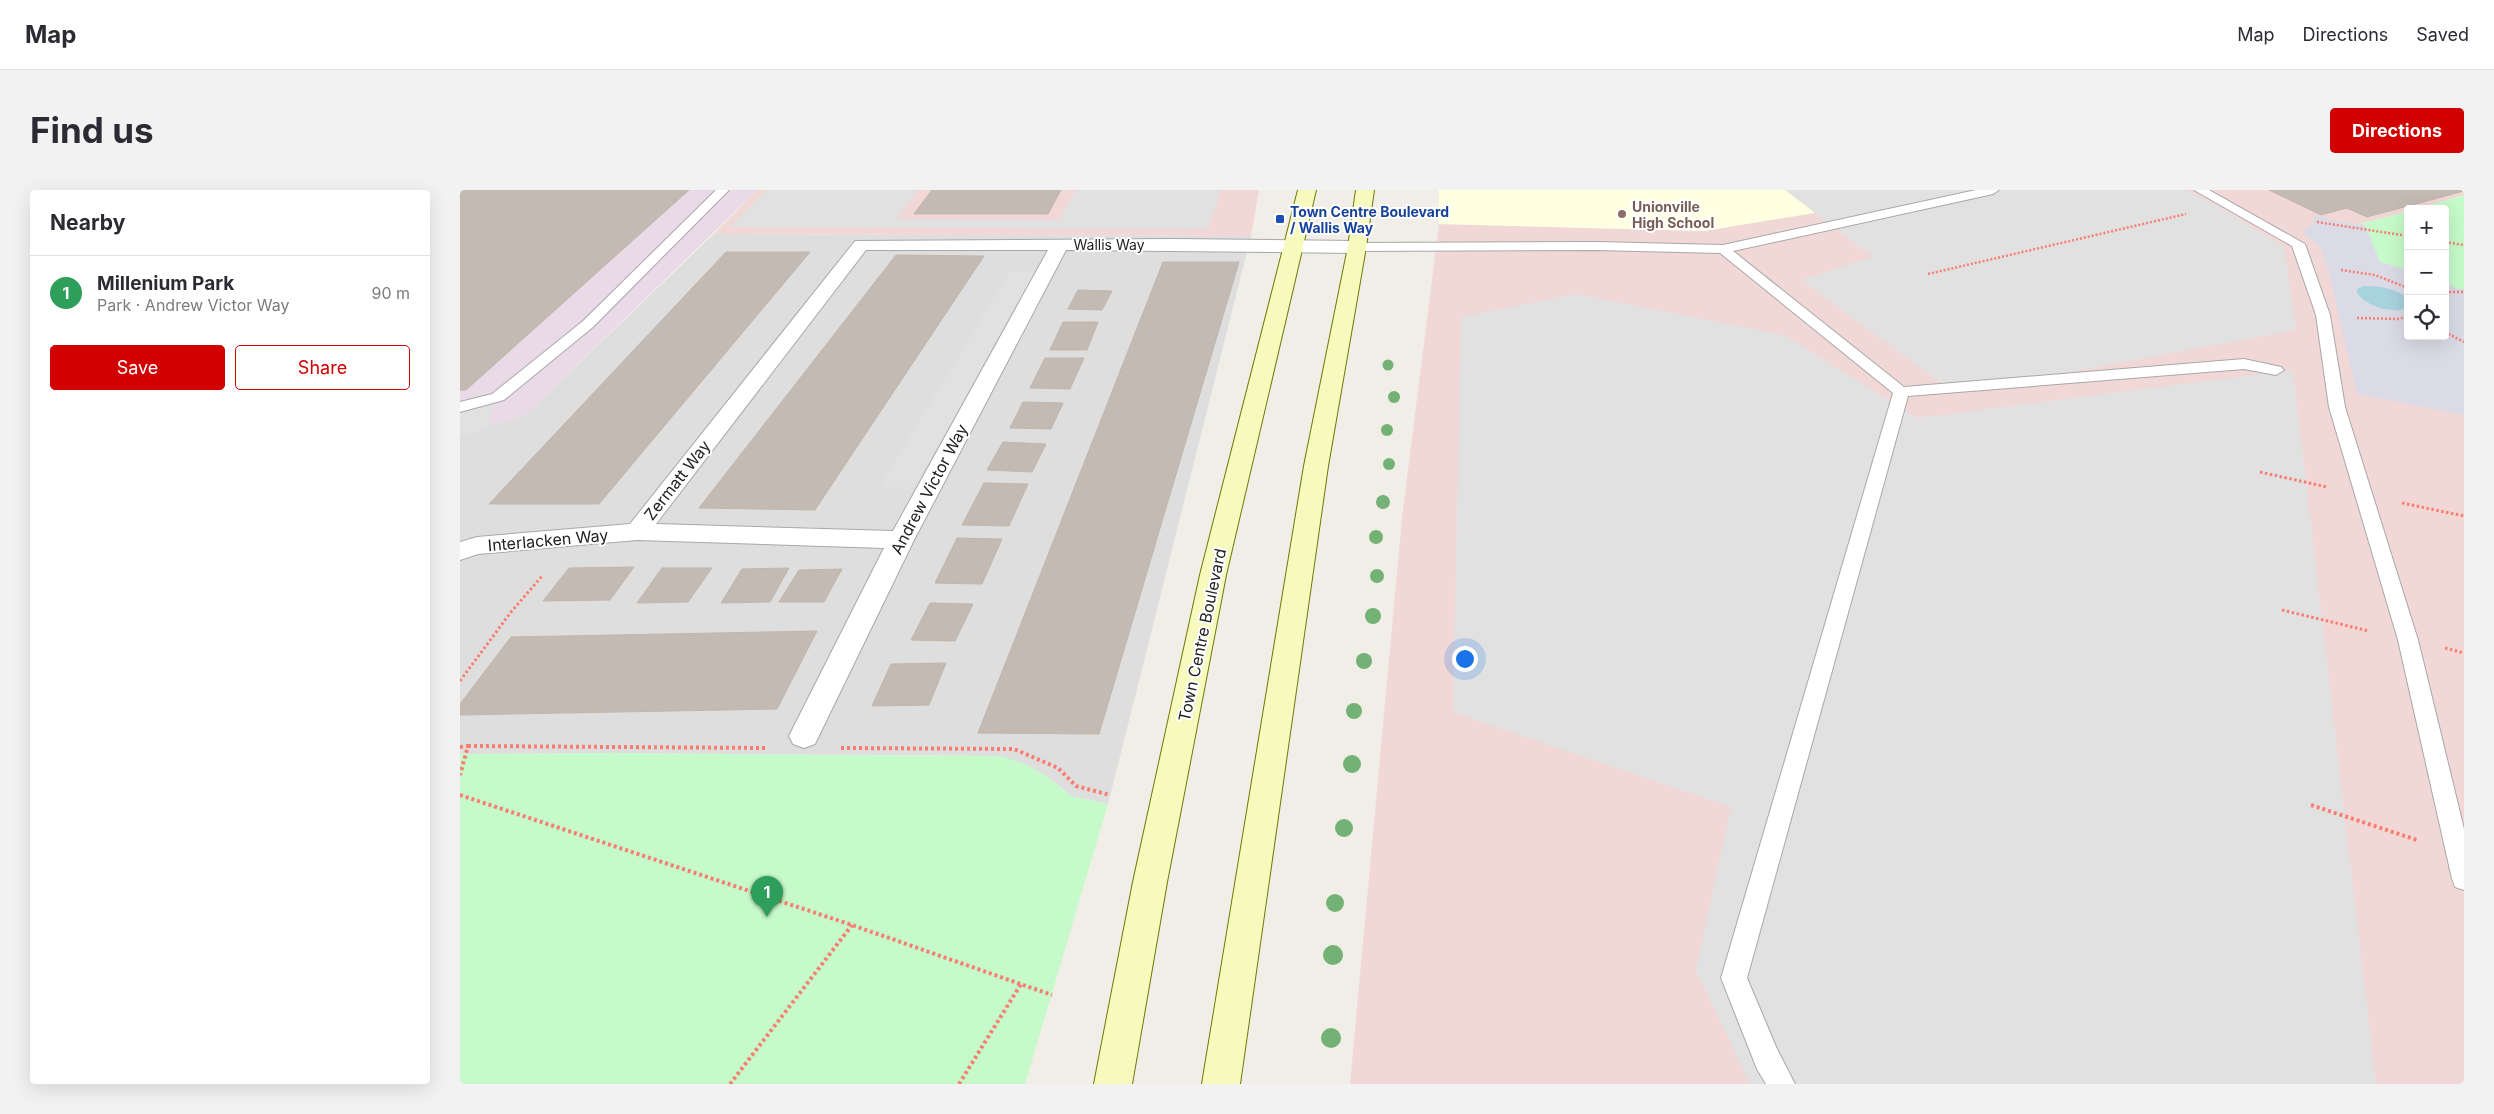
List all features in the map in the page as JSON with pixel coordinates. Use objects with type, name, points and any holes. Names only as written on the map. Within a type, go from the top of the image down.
[{"type":"main road","name":"Town Centre Boulevard","points":[[1113,1084],[1150,882],[1214,575],[1308,190]]},
{"type":"main road","points":[[1221,1084],[1316,466],[1357,247],[1365,190]]},
{"type":"street","name":"Wallis Way","points":[[861,245],[1060,244],[1357,247]]},
{"type":"street","name":"Andrew Victor Way","points":[[804,736],[901,540],[1060,244]]},
{"type":"street","name":"Zermatt Way","points":[[637,532],[861,245]]},
{"type":"street","name":"Zermatt Way","points":[[637,532],[901,540]]},
{"type":"street","name":"Interlacken Way","points":[[460,551],[477,546],[637,532]]},
{"type":"lane","points":[[460,406],[498,397],[580,330],[723,190]]},
{"type":"lane","points":[[1357,247],[1596,246],[1723,249],[1993,190]]},
{"type":"lane","points":[[2200,190],[2298,244],[2308,267],[2323,315],[2337,407],[2366,496],[2408,640],[2464,879]]},
{"type":"lane","points":[[1723,249],[1901,392],[2244,364],[2276,370]]},
{"type":"lane","points":[[1781,1084],[1767,1059],[1734,978],[1901,392]]},
{"type":"path","points":[[1928,274],[2227,204]]},
{"type":"path","points":[[2315,221],[2404,235]]},
{"type":"path","points":[[2449,243],[2464,245]]},
{"type":"path","points":[[2308,267],[2369,272],[2404,286]]},
{"type":"path","points":[[2449,292],[2464,292]]},
{"type":"path","points":[[2323,315],[2366,320],[2400,320],[2404,318]]},
{"type":"path","points":[[2449,334],[2464,342]]},
{"type":"path","points":[[460,681],[511,612],[576,537]]},
{"type":"path","points":[[460,747],[468,746],[460,775]]},
{"type":"path","points":[[460,795],[852,925],[1052,995]]},
{"type":"path","points":[[2312,804],[2458,854]]},
{"type":"path","points":[[730,1084],[852,925]]},
{"type":"path","points":[[959,1084],[1021,984]]},
{"type":"shaded area","points":[[460,190],[757,190],[525,415],[460,433]]},
{"type":"shaded area","points":[[757,190],[1259,190],[1251,236],[714,234]]},
{"type":"shaded area","points":[[767,190],[918,190],[896,219],[1059,220],[1076,190],[1221,190],[1208,229],[730,227]]},
{"type":"shaded area","name":"Unionville High School","points":[[1439,190],[1934,190],[1863,205],[1704,231],[1439,224]]},
{"type":"shaded area","points":[[1785,190],[2185,190],[2217,206],[2284,247],[2296,330],[1955,393],[1801,280],[1873,257]]},
{"type":"shaded area","points":[[1934,190],[2464,190],[2464,195],[2430,205],[2404,205],[2404,212],[2323,234],[2404,331],[2404,340],[2449,340],[2449,337],[2464,337],[2464,1084],[1350,1084],[1402,518],[1439,224],[1704,231]]},
{"type":"shaded area","points":[[2321,216],[2330,220],[2365,225],[2380,262],[2404,269],[2404,299],[2357,293],[2360,298],[2381,308],[2393,310],[2404,309],[2404,340],[2449,340],[2449,284],[2457,289],[2464,289],[2464,415],[2357,394],[2328,269],[2321,248],[2302,232],[2313,224],[2314,217]]},
{"type":"shaded area","points":[[714,234],[1251,236],[1108,804],[1071,796],[1045,775],[1001,756],[613,753],[460,754],[460,433],[525,415]]},
{"type":"shaded area","points":[[1010,271],[1037,271],[914,487],[880,487]]},
{"type":"shaded area","points":[[1576,294],[1784,335],[1917,418],[2293,370],[2376,1084],[1750,1084],[1696,970],[1731,807],[1453,712],[1461,317]]},
{"type":"shaded area","points":[[497,391],[489,428],[460,436],[460,401]]},
{"type":"green space","points":[[2464,195],[2464,337],[2449,335],[2449,205],[2430,205]]},
{"type":"green space","points":[[2404,212],[2404,331],[2356,325],[2323,234]]},
{"type":"green space","points":[[613,753],[1001,756],[1025,764],[1045,775],[1071,796],[1108,804],[1025,1084],[460,1084],[460,754]]},
{"type":"water","points":[[2364,286],[2382,287],[2398,292],[2404,296],[2404,309],[2387,310],[2373,305],[2361,298],[2357,293],[2357,289]]},
{"type":"building","points":[[463,190],[689,190],[466,390],[460,390],[460,192]]},
{"type":"building","points":[[932,190],[1061,190],[1048,214],[914,214]]},
{"type":"building","points":[[2269,190],[2464,190],[2412,205],[2404,205],[2404,207],[2367,217],[2347,208],[2321,215]]},
{"type":"building","points":[[726,252],[810,252],[599,504],[489,504]]},
{"type":"building","points":[[896,255],[984,256],[815,510],[699,508]]},
{"type":"building","points":[[1163,262],[1239,262],[1099,734],[978,733]]},
{"type":"building","points":[[1078,290],[1112,291],[1102,310],[1068,309]]},
{"type":"building","points":[[1063,322],[1098,322],[1087,350],[1050,350]]},
{"type":"building","points":[[1045,358],[1084,358],[1070,389],[1030,388]]},
{"type":"building","points":[[1023,402],[1063,403],[1051,429],[1010,428]]},
{"type":"building","points":[[1003,442],[1046,444],[1032,472],[987,470]]},
{"type":"building","points":[[984,483],[1028,484],[1009,526],[962,525]]},
{"type":"building","points":[[957,538],[1002,539],[982,584],[935,583]]},
{"type":"building","points":[[634,567],[610,600],[543,601],[569,568]]},
{"type":"building","points":[[662,568],[712,568],[688,602],[637,603]]},
{"type":"building","points":[[789,568],[770,602],[721,603],[742,569]]},
{"type":"building","points":[[842,569],[824,602],[779,602],[799,570]]},
{"type":"building","points":[[930,603],[973,604],[955,641],[911,640]]},
{"type":"building","points":[[817,631],[777,709],[460,715],[460,704],[511,637]]},
{"type":"building","points":[[946,663],[929,705],[872,706],[891,664]]},
{"type":"place","name":"Unionville High School","points":[[1622,214]]},
{"type":"place","name":"Town Centre Boulevard / Wallis Way","points":[[1280,219]]},
{"type":"place","name":"Millenium Park","points":[[767,917]]}]
